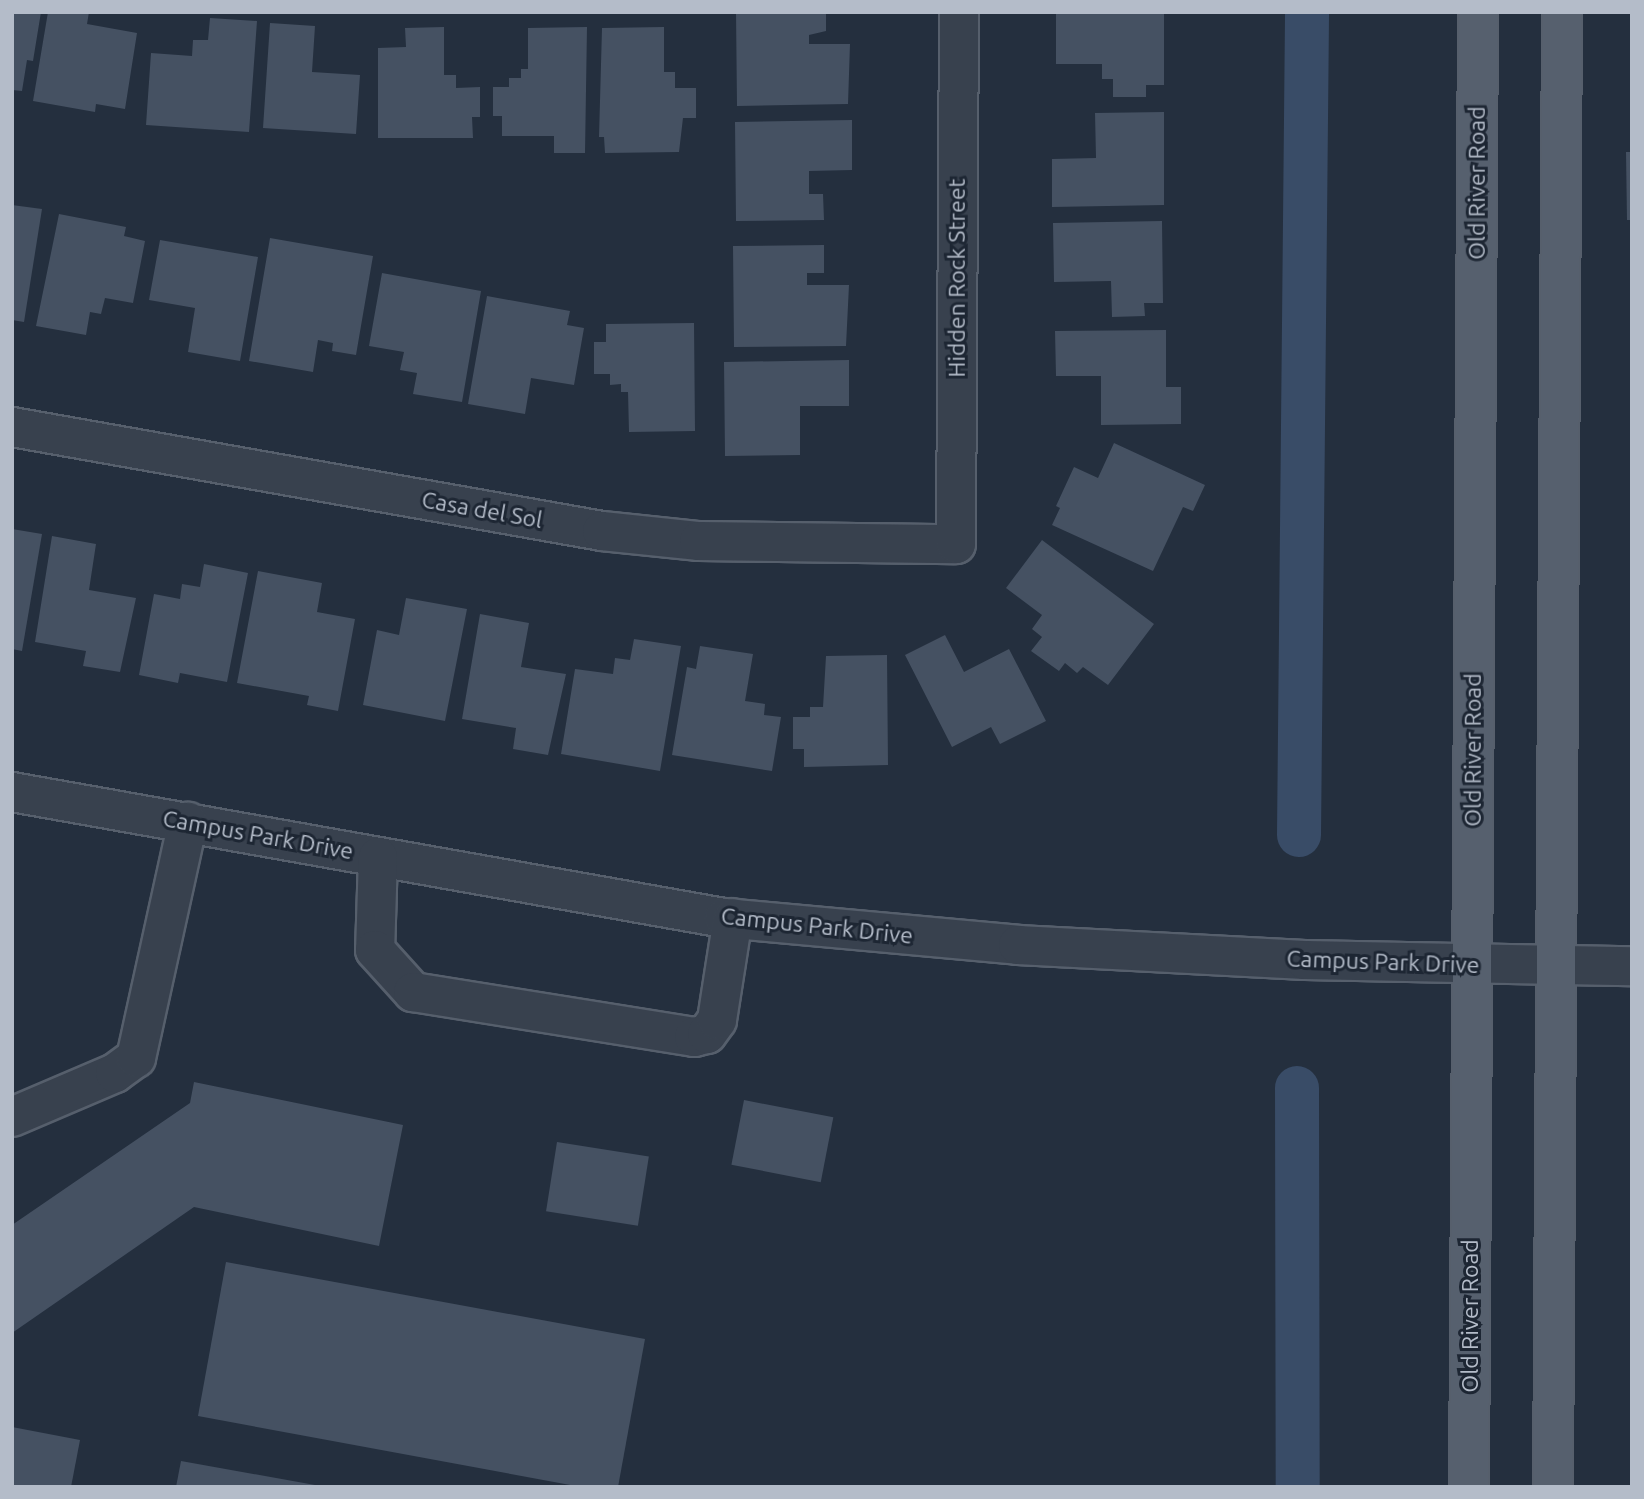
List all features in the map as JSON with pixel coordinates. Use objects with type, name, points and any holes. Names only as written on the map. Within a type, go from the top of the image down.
[{"type":"main road","name":"Old River Road","points":[[1469,1487],[1478,12]]},
{"type":"main road","points":[[1553,1487],[1562,12]]},
{"type":"street","name":"Hidden Rock Street","points":[[956,544],[959,12]]},
{"type":"street","name":"Casa del Sol","points":[[12,427],[602,531],[699,541],[956,544]]},
{"type":"street","name":"Campus Park Drive","points":[[12,792],[733,918],[1017,945],[1472,966],[1632,966]]},
{"type":"street","points":[[12,1117],[115,1073],[136,1058],[188,822]]},
{"type":"street","points":[[377,857],[375,950],[414,992],[694,1037],[707,1034],[717,1020],[733,918]]},
{"type":"building","points":[[12,12],[41,12],[33,61],[27,60],[22,91],[12,90]]},
{"type":"building","points":[[48,12],[89,12],[87,24],[137,33],[125,109],[96,104],[95,112],[33,101]]},
{"type":"building","points":[[736,12],[826,12],[826,31],[809,35],[809,44],[850,44],[848,104],[737,106]]},
{"type":"building","points":[[1056,12],[1164,12],[1164,85],[1146,85],[1146,97],[1113,97],[1113,79],[1102,79],[1102,64],[1056,64]]},
{"type":"building","points":[[210,18],[257,21],[249,132],[146,125],[151,53],[192,56],[193,40],[208,40]]},
{"type":"building","points":[[270,23],[315,26],[312,72],[360,75],[356,134],[263,128]]},
{"type":"building","points":[[444,27],[444,75],[456,75],[456,88],[480,87],[480,117],[472,117],[473,138],[378,138],[378,48],[406,47],[405,28]]},
{"type":"building","points":[[587,27],[585,153],[554,153],[554,136],[502,136],[502,116],[493,116],[493,87],[509,87],[509,78],[521,78],[521,69],[528,69],[528,28]]},
{"type":"building","points":[[664,27],[664,72],[675,72],[675,88],[696,88],[696,118],[683,118],[679,152],[605,153],[604,137],[599,137],[602,28]]},
{"type":"building","points":[[1164,112],[1164,205],[1052,207],[1052,159],[1096,158],[1095,113]]},
{"type":"building","points":[[852,120],[852,170],[809,171],[809,194],[823,194],[824,220],[736,221],[735,122]]},
{"type":"building","points":[[1626,152],[1632,152],[1632,220],[1627,220]]},
{"type":"building","points":[[12,205],[42,209],[24,322],[12,320]]},
{"type":"building","points":[[59,214],[126,227],[124,236],[145,241],[133,303],[105,298],[101,314],[90,312],[86,335],[36,326]]},
{"type":"building","points":[[1162,221],[1163,303],[1144,303],[1145,316],[1112,317],[1111,281],[1054,282],[1053,223]]},
{"type":"building","points":[[270,238],[373,256],[356,355],[332,351],[333,343],[318,340],[313,372],[249,361]]},
{"type":"building","points":[[160,240],[258,257],[240,361],[188,352],[195,308],[149,300]]},
{"type":"building","points":[[824,245],[824,273],[807,273],[807,285],[849,285],[846,346],[734,347],[733,246]]},
{"type":"building","points":[[382,273],[481,291],[462,402],[413,394],[417,373],[400,370],[404,352],[369,346]]},
{"type":"building","points":[[487,296],[570,311],[567,325],[584,328],[574,385],[531,378],[525,414],[468,404]]},
{"type":"building","points":[[694,323],[695,431],[629,432],[628,392],[621,392],[621,384],[610,385],[610,374],[594,374],[594,342],[606,342],[606,324]]},
{"type":"building","points":[[1166,330],[1166,387],[1181,387],[1181,424],[1101,425],[1101,376],[1056,376],[1055,331]]},
{"type":"building","points":[[849,360],[849,406],[800,406],[800,455],[725,456],[724,362]]},
{"type":"building","points":[[1114,443],[1205,485],[1193,511],[1183,507],[1153,571],[1052,525],[1060,508],[1056,506],[1074,467],[1098,478]]},
{"type":"building","points":[[12,529],[42,534],[22,651],[12,649]]},
{"type":"building","points":[[52,536],[96,544],[89,590],[136,598],[120,672],[83,666],[86,651],[35,642]]},
{"type":"building","points":[[1042,540],[1154,624],[1108,685],[1083,667],[1077,673],[1065,663],[1059,671],[1031,651],[1042,637],[1032,629],[1042,615],[1006,588]]},
{"type":"building","points":[[204,564],[248,573],[227,682],[180,673],[178,683],[139,675],[154,594],[180,599],[182,584],[200,587]]},
{"type":"building","points":[[258,571],[322,583],[317,612],[355,619],[338,711],[307,705],[309,696],[237,683]]},
{"type":"building","points":[[406,598],[467,609],[445,721],[363,705],[377,630],[399,635]]},
{"type":"building","points":[[480,614],[529,623],[521,667],[566,674],[548,755],[513,749],[516,728],[462,719]]},
{"type":"building","points":[[945,635],[964,672],[1009,649],[1046,721],[1000,744],[991,727],[952,747],[905,655]]},
{"type":"building","points":[[634,639],[681,646],[660,771],[561,754],[575,669],[613,674],[615,658],[630,660]]},
{"type":"building","points":[[700,646],[753,654],[745,701],[765,704],[764,715],[781,717],[772,771],[672,755],[687,667],[696,669]]},
{"type":"building","points":[[887,655],[888,765],[804,767],[804,749],[793,749],[793,717],[810,717],[810,707],[823,707],[826,656]]},
{"type":"building","points":[[194,1082],[403,1125],[379,1246],[194,1207],[12,1333],[12,1225],[190,1103]]},
{"type":"building","points":[[744,1100],[833,1117],[821,1182],[731,1165]]},
{"type":"building","points":[[557,1142],[649,1157],[638,1226],[546,1211]]},
{"type":"building","points":[[226,1262],[645,1339],[618,1487],[581,1487],[198,1416]]},
{"type":"building","points":[[12,1427],[80,1440],[71,1487],[12,1487]]},
{"type":"building","points":[[181,1461],[315,1485],[315,1487],[176,1487]]},
{"type":"waterway","points":[[1299,835],[1307,12]]},
{"type":"waterway","points":[[1297,1088],[1298,1487]]}]
